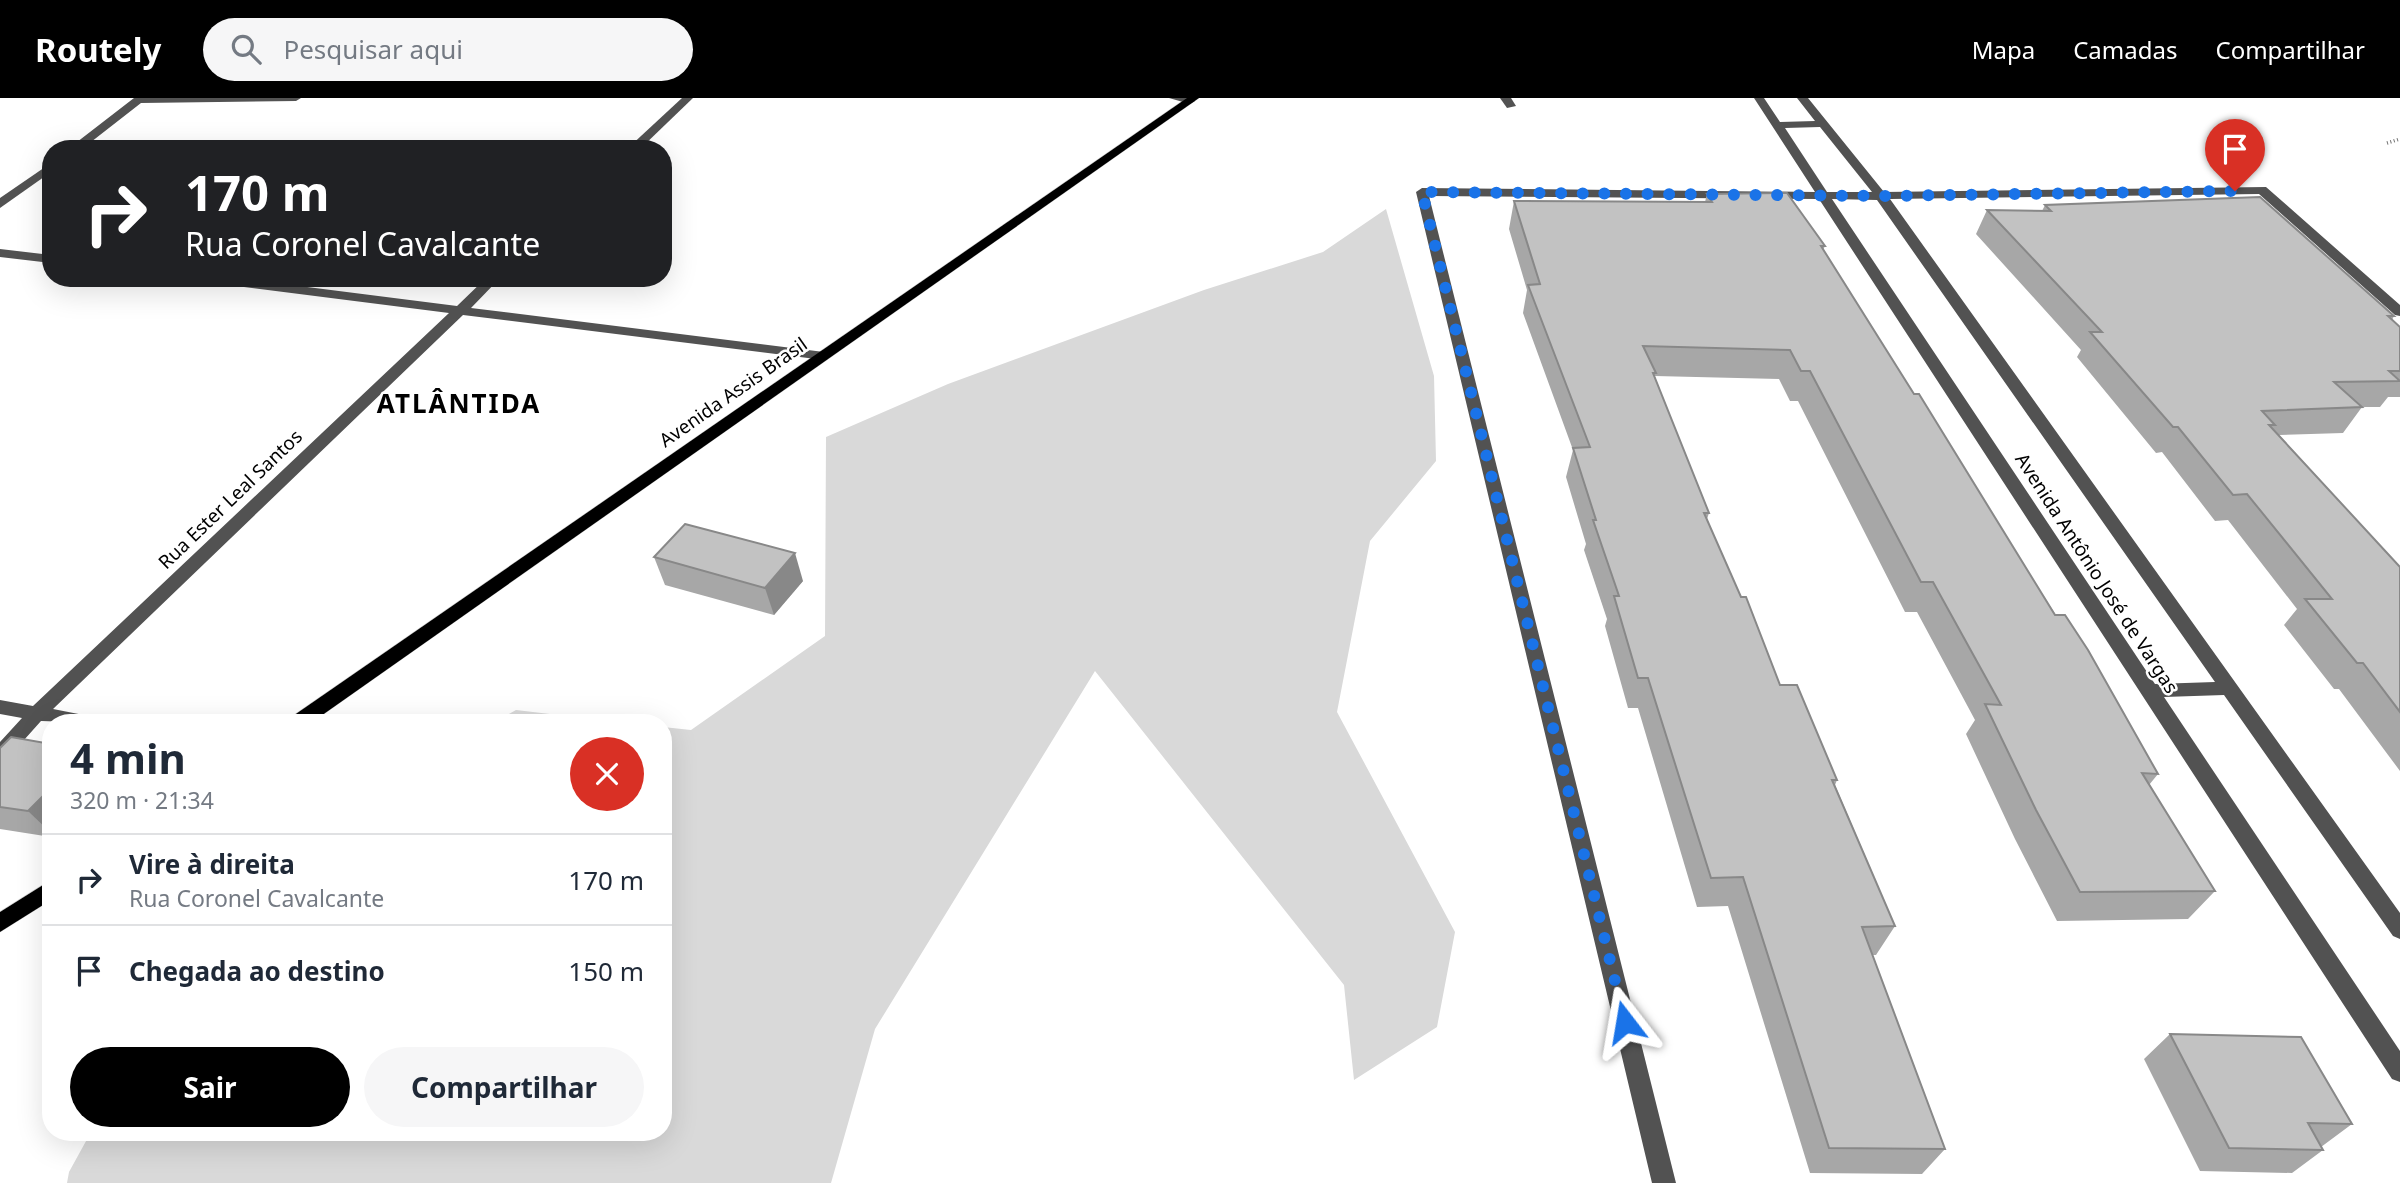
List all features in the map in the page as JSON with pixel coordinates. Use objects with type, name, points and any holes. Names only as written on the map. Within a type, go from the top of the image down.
[{"type":"main road","name":"Avenida Assis Brasil","points":[[310,714],[1192,99]]},
{"type":"main road","points":[[0,923],[42,895]]},
{"type":"street","points":[[86,140],[139,99],[296,98]]},
{"type":"street","points":[[644,140],[688,98]]},
{"type":"street","points":[[1174,98],[1192,99]]},
{"type":"street","name":"Avenida Antônio José de Vargas","points":[[1759,98],[2400,1071]]},
{"type":"street","name":"Avenida Antônio José de Vargas","points":[[1802,98],[1881,196],[2400,930]]},
{"type":"street","points":[[1777,125],[1823,124]]},
{"type":"street","points":[[0,204],[42,173]]},
{"type":"street","points":[[1664,1183],[1422,192],[1823,193],[1881,196],[2262,190],[2400,312]]},
{"type":"street","points":[[0,253],[42,258]]},
{"type":"street","points":[[276,287],[824,356]]},
{"type":"street","name":"Rua Ester Leal Santos","points":[[0,754],[38,712],[484,287]]},
{"type":"street","points":[[2149,691],[2230,688]]},
{"type":"street","points":[[0,707],[48,714]]},
{"type":"path","points":[[2387,144],[2400,139]]},
{"type":"shaded area","points":[[1386,209],[1434,376],[1436,461],[1370,541],[1337,712],[1455,932],[1437,1027],[1354,1080],[1344,985],[1095,671],[875,1029],[831,1183],[67,1183],[69,1172],[86,1141],[672,1141],[672,728],[691,730],[825,636],[826,437],[948,384],[1204,290],[1323,252]]},
{"type":"shaded area","points":[[516,710],[550,714],[509,714]]},
{"type":"building","points":[[1787,193],[1825,246],[1821,246],[1914,394],[1919,394],[2055,615],[2065,615],[2088,650],[2158,774],[2142,773],[2215,891],[2080,892],[2036,810],[1985,704],[2001,705],[1933,582],[1921,582],[1810,371],[1801,371],[1790,350],[1643,346],[1656,373],[1653,373],[1709,513],[1704,513],[1741,597],[1746,597],[1780,685],[1797,685],[1837,780],[1832,780],[1895,926],[1862,927],[1945,1149],[1829,1148],[1743,877],[1711,878],[1648,678],[1638,678],[1614,596],[1619,596],[1593,520],[1596,520],[1573,448],[1590,447],[1528,285],[1540,284],[1514,201],[1712,202],[1707,194]]},
{"type":"building","points":[[2260,197],[2394,316],[2388,316],[2400,327],[2400,371],[2389,371],[2400,381],[2334,382],[2362,407],[2262,411],[2275,425],[2269,425],[2400,567],[2400,712],[2363,663],[2357,663],[2305,599],[2332,599],[2247,494],[2233,495],[2178,427],[2173,427],[2090,332],[2102,332],[1987,210],[2051,211],[2045,205]]},
{"type":"building","points":[[685,524],[795,553],[765,588],[654,557]]},
{"type":"building","points":[[11,737],[42,742],[42,797],[28,811],[0,807],[0,748]]},
{"type":"building","points":[[2170,1034],[2301,1037],[2352,1124],[2308,1123],[2323,1150],[2229,1148]]},
{"type":"district","name":"ATLÂNTIDA","points":[[459,404]]},
{"type":"route","points":[[1625,1022],[1422,192],[1823,193],[1881,196],[2235,191]]}]
